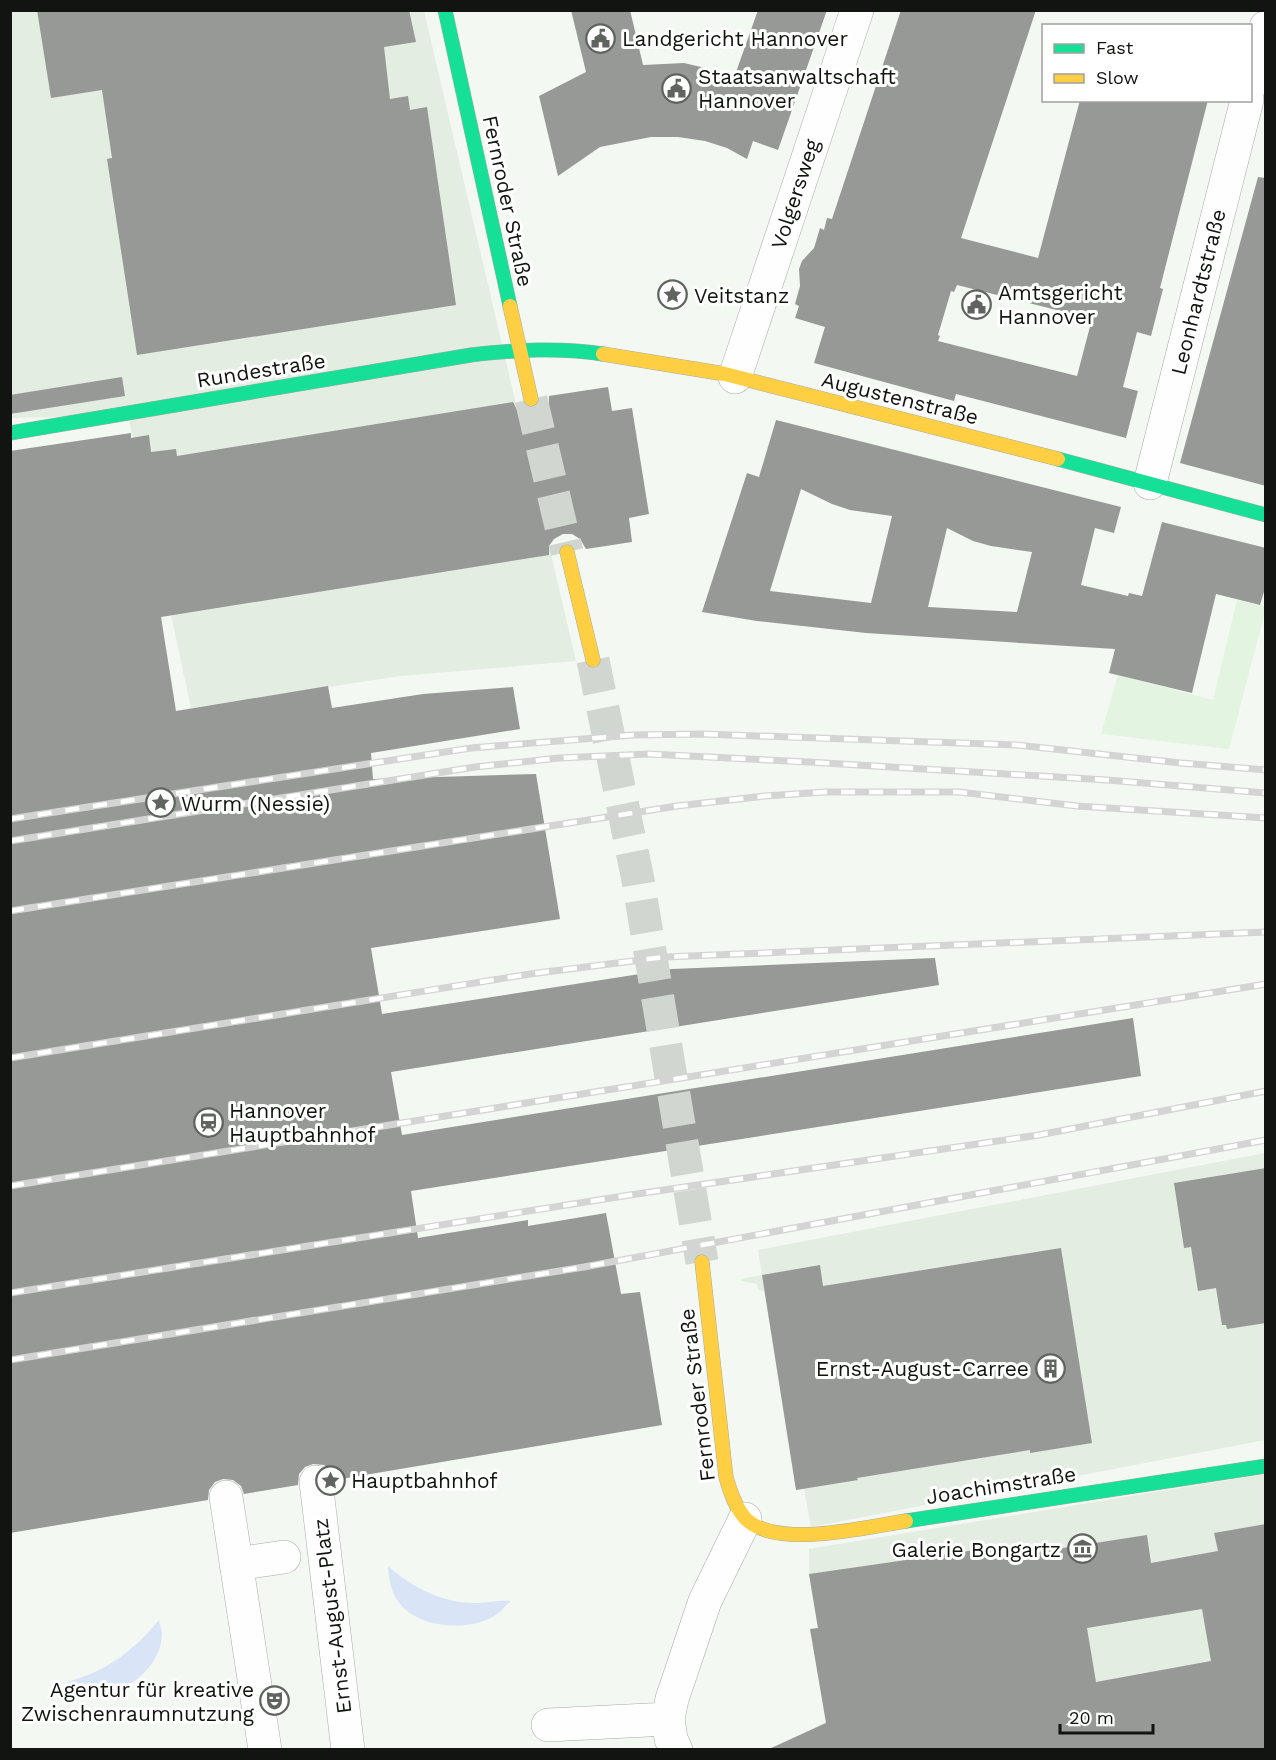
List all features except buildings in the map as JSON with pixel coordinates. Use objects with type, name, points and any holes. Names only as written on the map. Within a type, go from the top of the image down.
[{"type":"street","name":"Fernroder Straße","points":[[445,10],[531,399]]},
{"type":"street","name":"Volgersweg","points":[[735,377],[857,10]]},
{"type":"street","points":[[1252,81],[1266,27]]},
{"type":"street","name":"Leonhardtstraße","points":[[1149,483],[1246,102]]},
{"type":"street","name":"Augustenstraße","points":[[519,350],[577,350],[735,377],[1266,515]]},
{"type":"street","name":"Rundestraße","points":[[10,433],[471,355],[519,350]]},
{"type":"street","points":[[567,552],[593,660]]},
{"type":"street","name":"Fernroder Straße","points":[[702,1262],[726,1478],[731,1498],[745,1519]]},
{"type":"street","name":"Joachimstraße","points":[[745,1519],[761,1530],[782,1534],[812,1535],[1266,1466]]},
{"type":"street","name":"Ernst-August-Platz","points":[[316,1482],[348,1749]]},
{"type":"street","points":[[226,1497],[265,1749]]},
{"type":"street","points":[[548,1725],[672,1734],[672,1699],[705,1601],[745,1519]]},
{"type":"street","name":"Ernst-August-Platz","points":[[236,1564],[284,1557]]},
{"type":"shaded area","points":[[11,11],[424,11],[576,661],[400,676],[191,708],[128,415],[11,418]]},
{"type":"shaded area","points":[[1265,1153],[1265,1440],[811,1527],[804,1489],[796,1490],[764,1291],[758,1290],[757,1284],[741,1279],[762,1275],[758,1250]]},
{"type":"shaded area","points":[[1265,1474],[1265,1749],[769,1750],[832,1719],[809,1574],[809,1549]]},
{"type":"green space","points":[[1237,600],[1265,607],[1265,612],[1229,749],[1101,734],[1118,675],[1213,700]]},
{"type":"water","points":[[388,1566],[418,1588],[441,1598],[465,1603],[511,1601],[497,1614],[474,1624],[434,1623],[410,1613],[401,1605],[391,1587]]},
{"type":"water","points":[[159,1620],[162,1634],[160,1647],[155,1659],[137,1679],[114,1691],[101,1693],[88,1692],[67,1682],[94,1672],[118,1659],[139,1642]]},
{"type":"tunnel","points":[[531,399],[567,552]]},
{"type":"tunnel","points":[[593,660],[638,880],[702,1262]]},
{"type":"railway","points":[[10,819],[471,748],[633,735],[703,734],[1017,745],[1266,770]]},
{"type":"railway","points":[[10,841],[475,767],[559,758],[649,754],[1107,780],[1266,793]]},
{"type":"railway","points":[[10,911],[677,806],[765,796],[825,792],[959,792],[1077,806],[1266,818]]},
{"type":"railway","points":[[10,1058],[530,974],[665,957],[1266,932]]},
{"type":"railway","points":[[10,1186],[1266,984]]},
{"type":"railway","points":[[10,1293],[630,1195],[1039,1135],[1266,1091]]},
{"type":"railway","points":[[10,1360],[584,1267],[1266,1140]]},
{"type":"traffic: fast","points":[[445,10],[510,306]]},
{"type":"traffic: fast","points":[[10,433],[471,355],[537,350],[570,350],[603,354]]},
{"type":"traffic: fast","points":[[1058,459],[1266,515]]},
{"type":"traffic: fast","points":[[906,1521],[1266,1466]]},
{"type":"traffic: slow","points":[[510,306],[531,399]]},
{"type":"traffic: slow","points":[[603,354],[725,374],[1058,459]]},
{"type":"traffic: slow","points":[[567,552],[593,660]]},
{"type":"traffic: slow","points":[[702,1262],[726,1477],[741,1514],[759,1528],[777,1533],[799,1535],[846,1531],[906,1521]]},
{"type":"place","name":"Landgericht Hannover","points":[[601,38]]},
{"type":"place","name":"Staatsanwaltschaft Hannover","points":[[677,88]]},
{"type":"place","name":"Veitstanz","points":[[673,295]]},
{"type":"place","name":"Amtsgericht Hannover","points":[[977,304]]},
{"type":"place","name":"Wurm (Nessie)","points":[[160,803]]},
{"type":"place","name":"Hannover Hauptbahnhof","points":[[208,1122]]},
{"type":"place","name":"Ernst-August-Carree","points":[[1050,1368]]},
{"type":"place","name":"Hauptbahnhof","points":[[330,1480]]},
{"type":"place","name":"Galerie Bongartz","points":[[1082,1549]]},
{"type":"place","name":"Agentur für kreative Zwischenraumnutzung","points":[[275,1701]]}]
